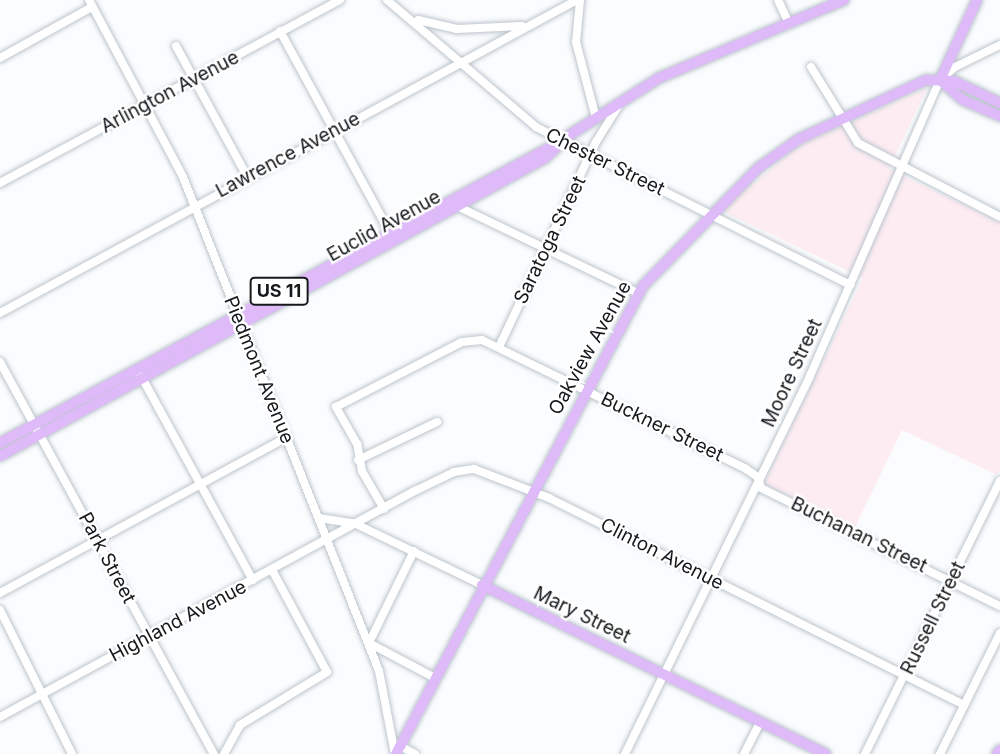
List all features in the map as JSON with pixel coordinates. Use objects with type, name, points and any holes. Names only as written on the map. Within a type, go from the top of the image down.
[{"type":"main road","name":"Euclid Avenue","points":[[0,443],[36,429],[142,378],[242,325],[341,264],[504,175],[545,158],[560,142],[625,98],[708,54],[844,0]]},
{"type":"main road","name":"Moore Street","points":[[940,80],[977,0]]},
{"type":"main road","name":"Oakview Avenue","points":[[397,752],[482,585],[638,293],[771,157],[841,119],[926,80],[940,80]]},
{"type":"main road","points":[[940,80],[1000,103]]},
{"type":"main road","points":[[940,80],[963,100],[1000,116]]},
{"type":"main road","name":"Euclid Avenue","points":[[0,456],[36,429],[136,368],[237,313],[341,264]]},
{"type":"main road","name":"Mary Street","points":[[482,585],[826,754]]},
{"type":"street","name":"Arlington Avenue","points":[[0,183],[340,0]]},
{"type":"street","name":"Chester Street","points":[[387,0],[412,18],[507,108],[560,142],[850,285]]},
{"type":"street","points":[[579,0],[576,42],[596,118]]},
{"type":"street","name":"Lawrence Avenue","points":[[0,313],[334,130],[579,0]]},
{"type":"street","points":[[778,0],[789,24]]},
{"type":"street","points":[[0,58],[91,3]]},
{"type":"street","name":"Piedmont Avenue","points":[[91,3],[195,206],[369,643],[386,692],[397,752]]},
{"type":"street","points":[[412,18],[475,30],[533,23]]},
{"type":"street","points":[[280,32],[392,236]]},
{"type":"street","points":[[940,80],[954,66],[1000,45]]},
{"type":"street","points":[[176,46],[248,178]]},
{"type":"street","points":[[811,67],[858,143],[1000,217]]},
{"type":"street","name":"Moore Street","points":[[625,754],[759,480],[850,285],[940,80]]},
{"type":"street","name":"Saratoga Street","points":[[499,346],[590,157],[625,98]]},
{"type":"street","points":[[451,204],[638,293]]},
{"type":"street","name":"Buckner Street","points":[[358,460],[357,444],[336,409],[462,342],[482,340],[746,469],[759,480]]},
{"type":"street","name":"Park Street","points":[[0,362],[214,754]]},
{"type":"street","points":[[136,368],[253,580]]},
{"type":"street","points":[[384,509],[358,460],[437,422]]},
{"type":"street","points":[[0,593],[286,439]]},
{"type":"street","name":"Clinton Avenue","points":[[356,524],[440,477],[465,469],[488,470],[964,705]]},
{"type":"street","name":"Buchanan Street","points":[[759,480],[761,488],[1000,606]]},
{"type":"street","name":"Russell Street","points":[[865,754],[1000,481]]},
{"type":"street","name":"Mary Street","points":[[319,519],[356,524],[482,585]]},
{"type":"street","name":"Highland Avenue","points":[[0,717],[356,524]]},
{"type":"street","points":[[414,551],[369,643],[435,678]]},
{"type":"street","points":[[224,754],[240,725],[321,680],[327,672],[272,570]]},
{"type":"street","points":[[0,610],[72,754]]},
{"type":"street","points":[[940,754],[1000,633]]},
{"type":"street","points":[[744,754],[760,722]]},
{"type":"street","points":[[397,752],[415,754]]},
{"type":"shaded area","points":[[927,88],[889,169],[1000,222],[1000,469],[997,475],[902,430],[855,527],[764,484],[863,278],[726,213],[727,206],[798,146]]}]
